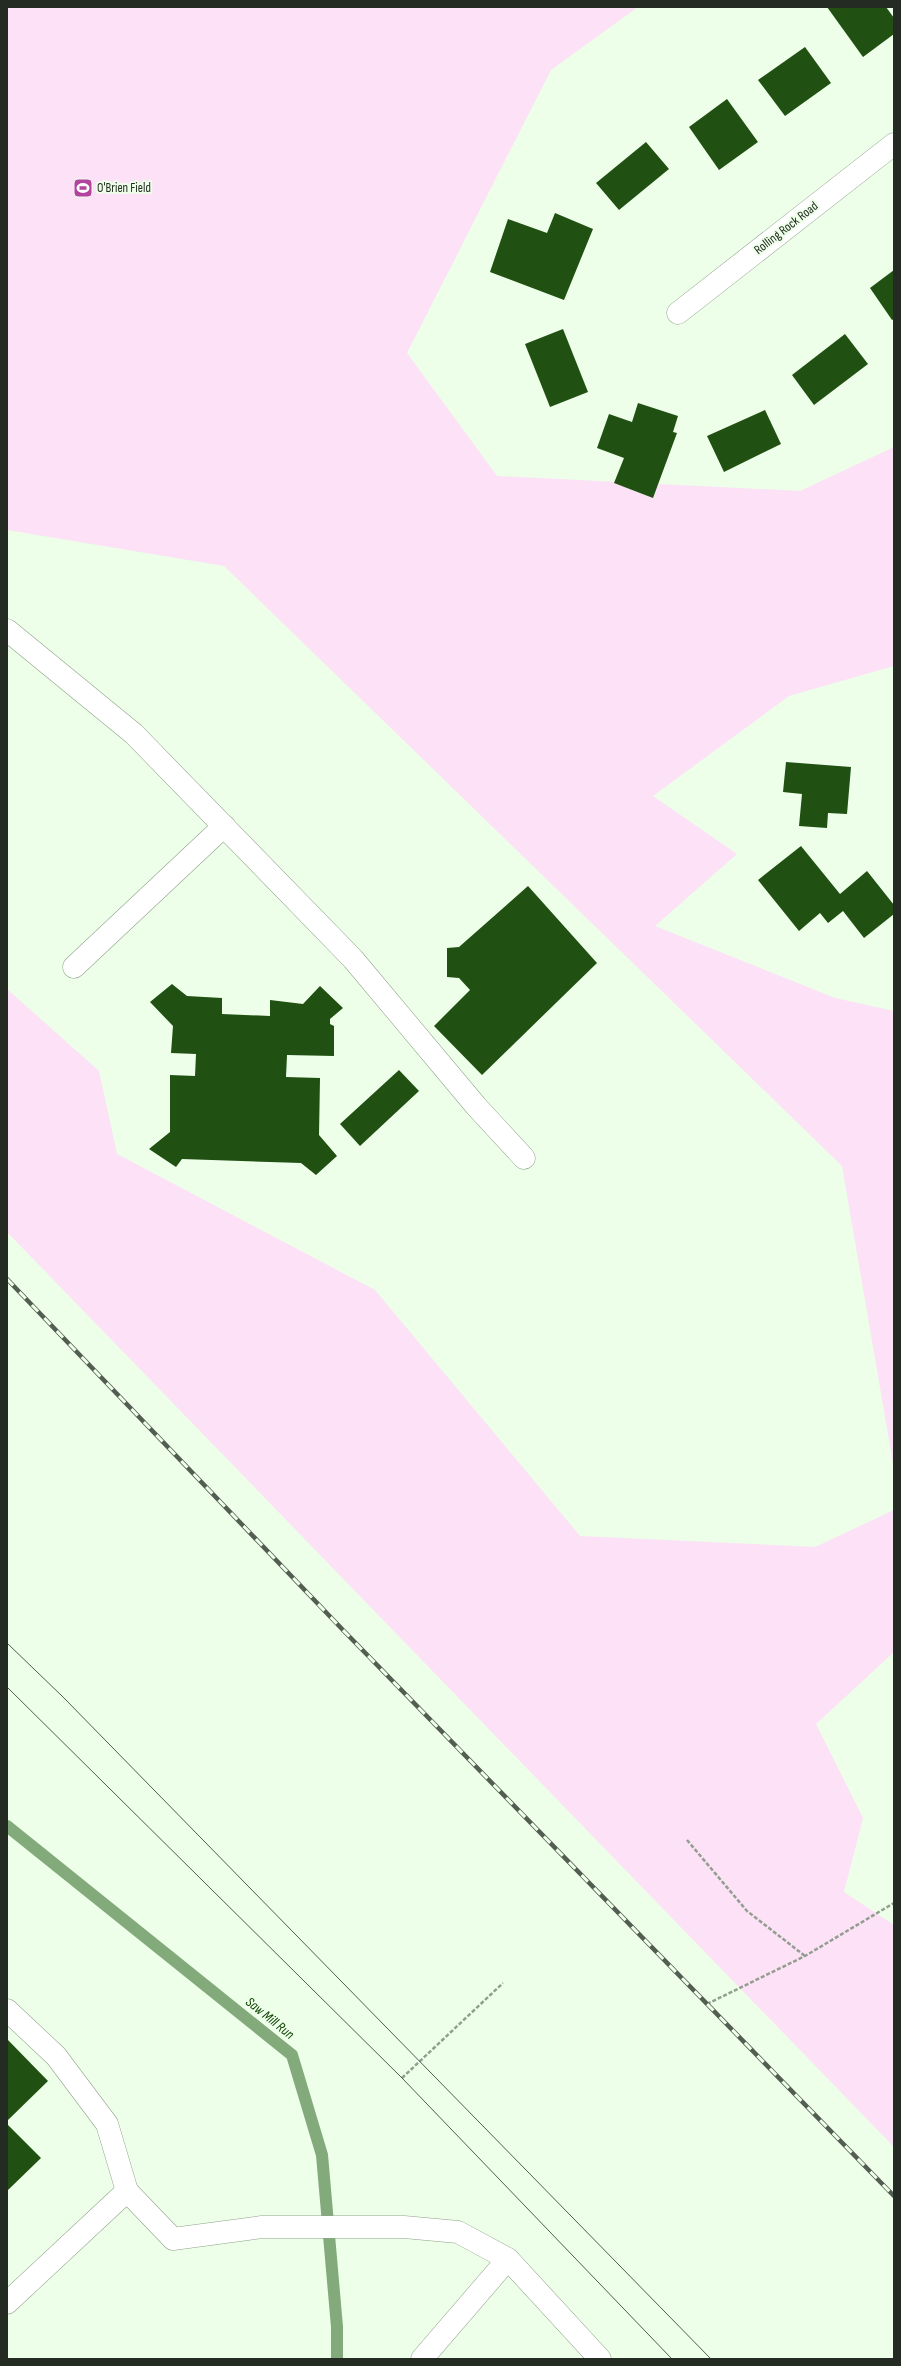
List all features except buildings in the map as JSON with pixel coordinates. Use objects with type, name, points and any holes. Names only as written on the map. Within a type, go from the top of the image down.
[{"type":"street","name":"Rolling Rock Road","points":[[678,314],[894,144]]},
{"type":"street","points":[[7,630],[134,734],[353,959],[476,1106],[524,1158]]},
{"type":"street","points":[[74,967],[224,826]]},
{"type":"street","points":[[7,2010],[56,2056],[107,2124],[127,2191],[173,2240],[262,2227],[404,2227],[458,2232],[508,2259],[600,2359]]},
{"type":"street","points":[[7,2302],[127,2191]]},
{"type":"street","points":[[422,2359],[508,2259]]},
{"type":"path","points":[[686,1840],[747,1911],[805,1956]]},
{"type":"path","points":[[707,2004],[805,1956],[894,1904]]},
{"type":"path","points":[[402,2078],[503,1983]]},
{"type":"shaded area","points":[[7,7],[638,7],[551,70],[407,353],[497,476],[800,491],[894,447],[894,666],[789,696],[653,796],[737,854],[655,926],[835,998],[894,1011],[894,1469],[842,1166],[224,566],[7,530]]},
{"type":"shaded area","points":[[7,989],[99,1071],[117,1154],[375,1290],[580,1536],[815,1547],[894,1510],[894,1652],[816,1724],[863,1818],[844,1892],[894,1925],[894,2147],[7,1232]]},
{"type":"waterway","name":"Saw Mill Run","points":[[7,1826],[292,2055],[322,2155],[337,2327],[337,2359]]},
{"type":"tram line","points":[[7,1643],[63,1697],[711,2359]]},
{"type":"tram line","points":[[7,1687],[402,2078],[672,2359]]},
{"type":"railway","points":[[7,1279],[342,1629],[894,2196]]},
{"type":"place","name":"O'Brien Field","points":[[83,188]]}]
